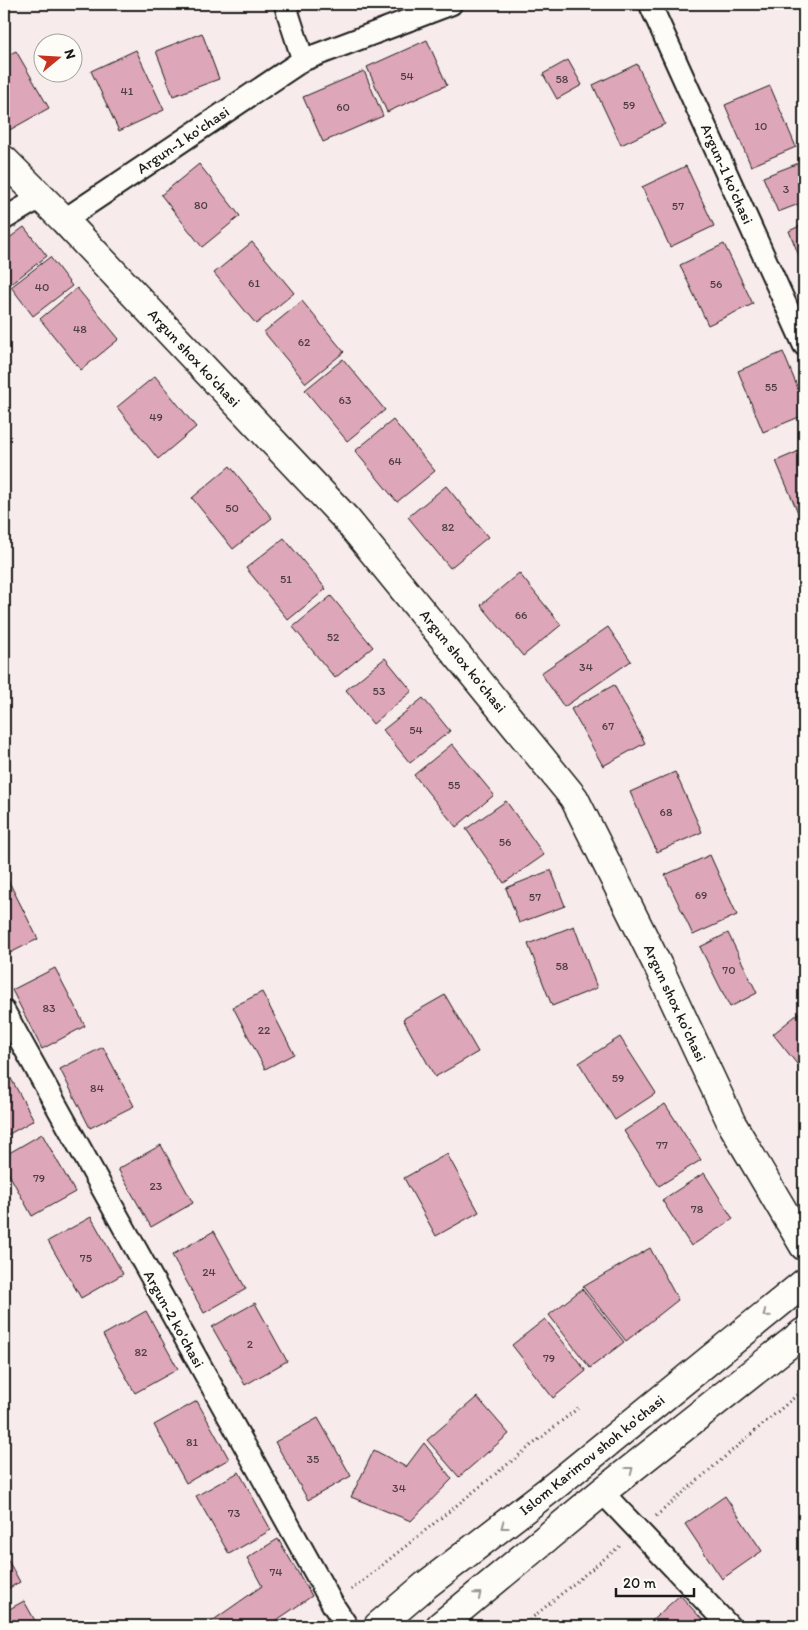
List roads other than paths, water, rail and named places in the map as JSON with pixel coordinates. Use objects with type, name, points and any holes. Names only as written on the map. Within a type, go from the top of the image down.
[{"type":"street","points":[[285,4],[303,60]]},
{"type":"street","name":"Argun-1 ko'chasi","points":[[64,220],[303,60],[451,4]]},
{"type":"street","name":"Argun-1 ko'chasi","points":[[650,4],[804,345]]},
{"type":"street","name":"Argun shox ko'chasi","points":[[4,160],[64,220],[346,520],[574,798],[660,970],[732,1124],[804,1246]]},
{"type":"street","points":[[4,219],[40,197]]},
{"type":"street","name":"Argun-2 ko'chasi","points":[[4,1011],[346,1626]]},
{"type":"street","name":"Islom Karimov shoh ko'chasi","points":[[378,1626],[426,1585],[557,1484],[804,1283]]},
{"type":"street","points":[[440,1626],[602,1492],[804,1332]]},
{"type":"street","points":[[602,1492],[729,1626]]}]
